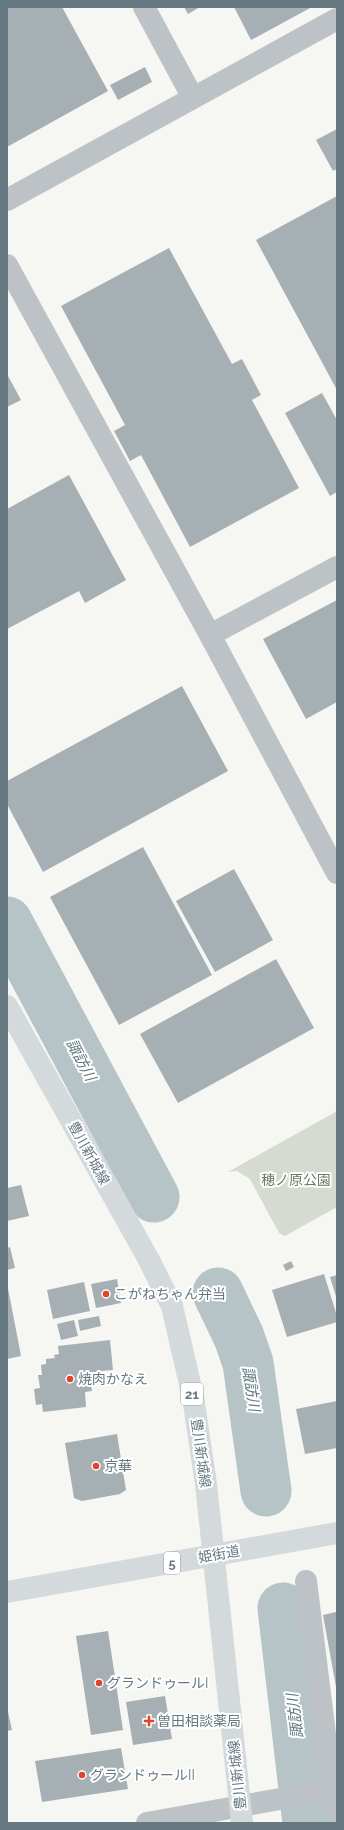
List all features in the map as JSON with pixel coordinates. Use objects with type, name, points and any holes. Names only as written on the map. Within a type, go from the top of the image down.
[{"type":"main road","name":"豊川新城線","points":[[7,1006],[150,1260],[172,1306],[193,1397],[206,1484],[241,1814]]},
{"type":"main road","name":"姫街道","points":[[7,1592],[337,1534]]},
{"type":"street","points":[[144,7],[193,98]]},
{"type":"street","points":[[7,200],[337,19]]},
{"type":"street","points":[[7,265],[210,635],[337,872]]},
{"type":"street","points":[[210,635],[337,567]]},
{"type":"street","points":[[306,1581],[336,1823]]},
{"type":"street","points":[[147,1823],[241,1814],[280,1799],[331,1787]]},
{"type":"green space","name":"穂ノ原公園","points":[[337,1111],[337,1207],[285,1236],[279,1233],[250,1179],[237,1171],[228,1172]]},
{"type":"building","points":[[7,7],[62,7],[108,91],[7,147]]},
{"type":"building","points":[[184,7],[200,7],[188,14]]},
{"type":"building","points":[[234,7],[312,7],[251,40]]},
{"type":"building","points":[[145,67],[152,82],[118,100],[110,85]]},
{"type":"building","points":[[337,129],[337,169],[333,171],[316,140]]},
{"type":"building","points":[[337,196],[337,390],[256,240]]},
{"type":"building","points":[[169,248],[232,364],[242,359],[261,395],[252,400],[299,488],[190,547],[141,455],[130,461],[114,431],[125,425],[61,306]]},
{"type":"building","points":[[7,374],[21,400],[7,407]]},
{"type":"building","points":[[322,393],[337,420],[337,492],[330,496],[285,413]]},
{"type":"building","points":[[69,475],[126,580],[85,603],[79,591],[7,629],[7,509]]},
{"type":"building","points":[[337,600],[337,702],[306,719],[263,639]]},
{"type":"building","points":[[182,686],[228,771],[43,872],[7,804],[7,781]]},
{"type":"building","points":[[143,847],[212,975],[119,1025],[50,897]]},
{"type":"building","points":[[234,869],[273,940],[215,972],[176,901]]},
{"type":"building","points":[[276,959],[314,1028],[178,1103],[140,1034]]},
{"type":"building","points":[[21,1185],[29,1216],[7,1221],[7,1188]]},
{"type":"building","points":[[10,1247],[15,1268],[7,1270],[7,1248]]},
{"type":"building","points":[[291,1261],[294,1267],[286,1271],[283,1265]]},
{"type":"building","points":[[324,1274],[337,1316],[337,1322],[287,1337],[272,1290]]},
{"type":"building","points":[[337,1275],[337,1300],[330,1277]]},
{"type":"building","name":"こがねちゃん弁当","points":[[117,1279],[121,1303],[96,1308],[91,1284]]},
{"type":"building","points":[[84,1282],[90,1311],[53,1319],[47,1290]]},
{"type":"building","points":[[7,1283],[21,1356],[7,1359]]},
{"type":"building","points":[[99,1316],[101,1326],[80,1331],[78,1320]]},
{"type":"building","points":[[74,1320],[78,1336],[61,1340],[57,1324]]},
{"type":"building","name":"焼肉かなえ","points":[[110,1340],[113,1370],[101,1371],[102,1383],[91,1384],[92,1391],[85,1392],[86,1407],[43,1412],[42,1404],[36,1405],[34,1389],[40,1388],[38,1375],[42,1375],[41,1365],[46,1364],[46,1359],[55,1358],[54,1355],[59,1354],[58,1346]]},
{"type":"building","points":[[337,1401],[337,1448],[305,1454],[296,1409]]},
{"type":"building","name":"京華","points":[[117,1434],[126,1490],[120,1494],[82,1501],[74,1498],[65,1443]]},
{"type":"building","points":[[336,1612],[337,1615],[336,1687],[323,1615]]},
{"type":"building","name":"グランドゥールI","points":[[108,1631],[123,1730],[91,1735],[76,1636]]},
{"type":"building","name":"曽田相談薬局","points":[[165,1696],[172,1739],[133,1745],[126,1702]]},
{"type":"building","points":[[7,1707],[12,1730],[7,1731]]},
{"type":"building","name":"グランドゥールII","points":[[121,1748],[128,1789],[42,1802],[35,1761]]},
{"type":"waterway","name":"諏訪川","points":[[7,922],[154,1197]]},
{"type":"waterway","name":"諏訪川","points":[[218,1293],[239,1337],[248,1363],[266,1491]]},
{"type":"waterway","name":"諏訪川","points":[[283,1608],[308,1823]]},
{"type":"place","name":"こがねちゃん弁当","points":[[106,1294]]},
{"type":"place","name":"焼肉かなえ","points":[[70,1379]]},
{"type":"place","name":"京華","points":[[96,1466]]},
{"type":"place","name":"グランドゥールI","points":[[99,1683]]},
{"type":"place","name":"曽田相談薬局","points":[[149,1721]]},
{"type":"place","name":"グランドゥールII","points":[[82,1775]]}]
